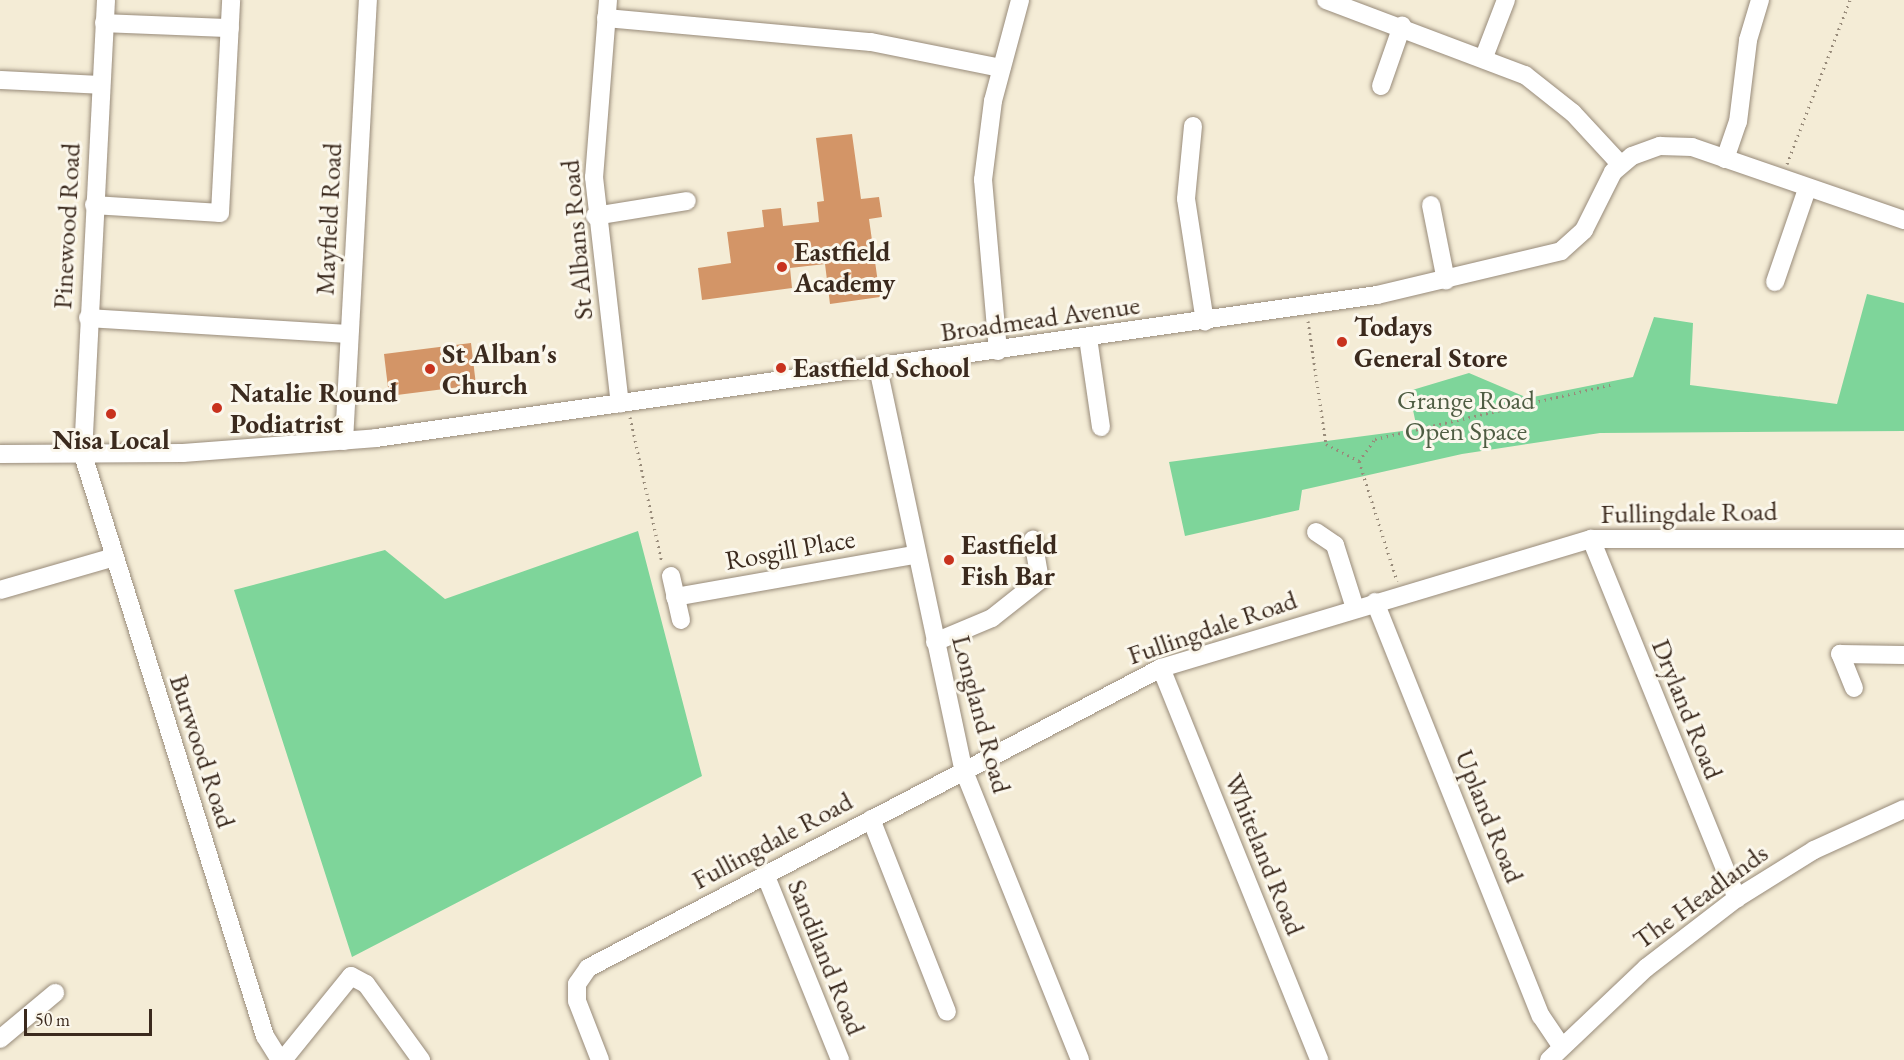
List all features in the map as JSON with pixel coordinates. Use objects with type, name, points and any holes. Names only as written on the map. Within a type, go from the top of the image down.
[{"type":"street","name":"Pinewood Road","points":[[83,455],[88,318],[106,0]]},
{"type":"street","points":[[94,205],[220,213],[231,0]]},
{"type":"street","name":"Mayfield Road","points":[[344,441],[348,334],[368,0]]},
{"type":"street","points":[[998,351],[983,200],[1001,68],[1020,0]]},
{"type":"street","points":[[1326,0],[1484,57],[1552,93],[1620,164],[1646,150],[1676,145],[1725,159],[1807,189],[1904,220]]},
{"type":"street","points":[[1484,57],[1506,0]]},
{"type":"street","points":[[1725,159],[1738,122],[1748,40],[1760,0]]},
{"type":"street","points":[[607,9],[882,44],[1001,68]]},
{"type":"street","name":"St Albans Road","points":[[607,9],[595,216],[623,403]]},
{"type":"street","points":[[104,23],[230,28]]},
{"type":"street","points":[[1381,86],[1402,26]]},
{"type":"street","points":[[0,80],[101,85]]},
{"type":"street","points":[[1192,126],[1186,199],[1205,322]]},
{"type":"street","name":"Broadmead Avenue","points":[[0,454],[83,455],[344,441],[1305,308],[1446,282],[1561,251],[1584,230],[1594,207],[1620,164]]},
{"type":"street","points":[[1775,282],[1807,189]]},
{"type":"street","points":[[595,216],[687,201]]},
{"type":"street","points":[[1431,205],[1446,282]]},
{"type":"street","points":[[88,318],[348,334]]},
{"type":"street","points":[[1088,338],[1101,427]]},
{"type":"street","name":"Longland Road","points":[[878,368],[914,555],[964,771],[1080,1060]]},
{"type":"street","name":"Burwood Road","points":[[83,455],[265,1036],[282,1060]]},
{"type":"street","points":[[1316,532],[1335,545],[1355,608]]},
{"type":"street","name":"Fullingdale Road","points":[[600,1060],[577,1001],[580,976],[765,874],[1161,668],[1375,602],[1591,540],[1904,539]]},
{"type":"street","points":[[935,642],[992,618],[1040,580],[1033,540]]},
{"type":"street","name":"Dryland Road","points":[[1591,540],[1737,898]]},
{"type":"street","name":"Rosgill Place","points":[[675,597],[914,555]]},
{"type":"street","points":[[0,590],[114,557]]},
{"type":"street","points":[[670,576],[681,620]]},
{"type":"street","name":"Upland Road","points":[[1375,602],[1555,1053]]},
{"type":"street","points":[[1854,688],[1840,654],[1904,655]]},
{"type":"street","name":"Whiteland Road","points":[[1161,668],[1319,1060]]},
{"type":"street","name":"The Headlands","points":[[1555,1053],[1646,968],[1737,898],[1814,850],[1904,809]]},
{"type":"street","points":[[871,819],[947,1012]]},
{"type":"street","name":"Sandiland Road","points":[[765,874],[840,1060]]},
{"type":"street","points":[[282,1060],[351,976],[366,984],[421,1060]]},
{"type":"street","points":[[0,1039],[55,993]]},
{"type":"path","points":[[1781,179],[1850,0]]},
{"type":"path","points":[[1305,308],[1326,444],[1359,461],[1401,595]]},
{"type":"path","points":[[1359,461],[1375,439],[1614,384]]},
{"type":"path","points":[[623,403],[664,572],[670,576]]},
{"type":"green space","name":"Grange Road Open Space","points":[[1867,294],[1904,303],[1904,431],[1600,433],[1462,454],[1302,490],[1299,510],[1185,536],[1169,462],[1417,429],[1409,391],[1469,373],[1528,398],[1633,377],[1654,317],[1693,323],[1690,385],[1837,404]]},
{"type":"green space","points":[[638,531],[702,776],[352,957],[234,590],[385,550],[445,599]]},
{"type":"building","points":[[852,134],[861,199],[879,197],[882,217],[869,219],[880,297],[830,304],[825,264],[790,268],[792,288],[702,300],[698,268],[731,263],[727,232],[764,227],[762,210],[781,208],[783,226],[819,222],[817,202],[824,201],[816,138]]},
{"type":"building","name":"St Alban's Church","points":[[471,343],[476,385],[389,396],[384,354]]},
{"type":"place","name":"Eastfield Academy","points":[[782,267]]},
{"type":"place","name":"Todays General Store","points":[[1342,342]]},
{"type":"place","name":"Eastfield School","points":[[781,368]]},
{"type":"place","name":"St Alban's Church","points":[[430,369]]},
{"type":"place","name":"Natalie Round Podiatrist","points":[[217,408]]},
{"type":"place","name":"Nisa Local","points":[[111,414]]},
{"type":"place","name":"Eastfield Fish Bar","points":[[949,560]]}]
